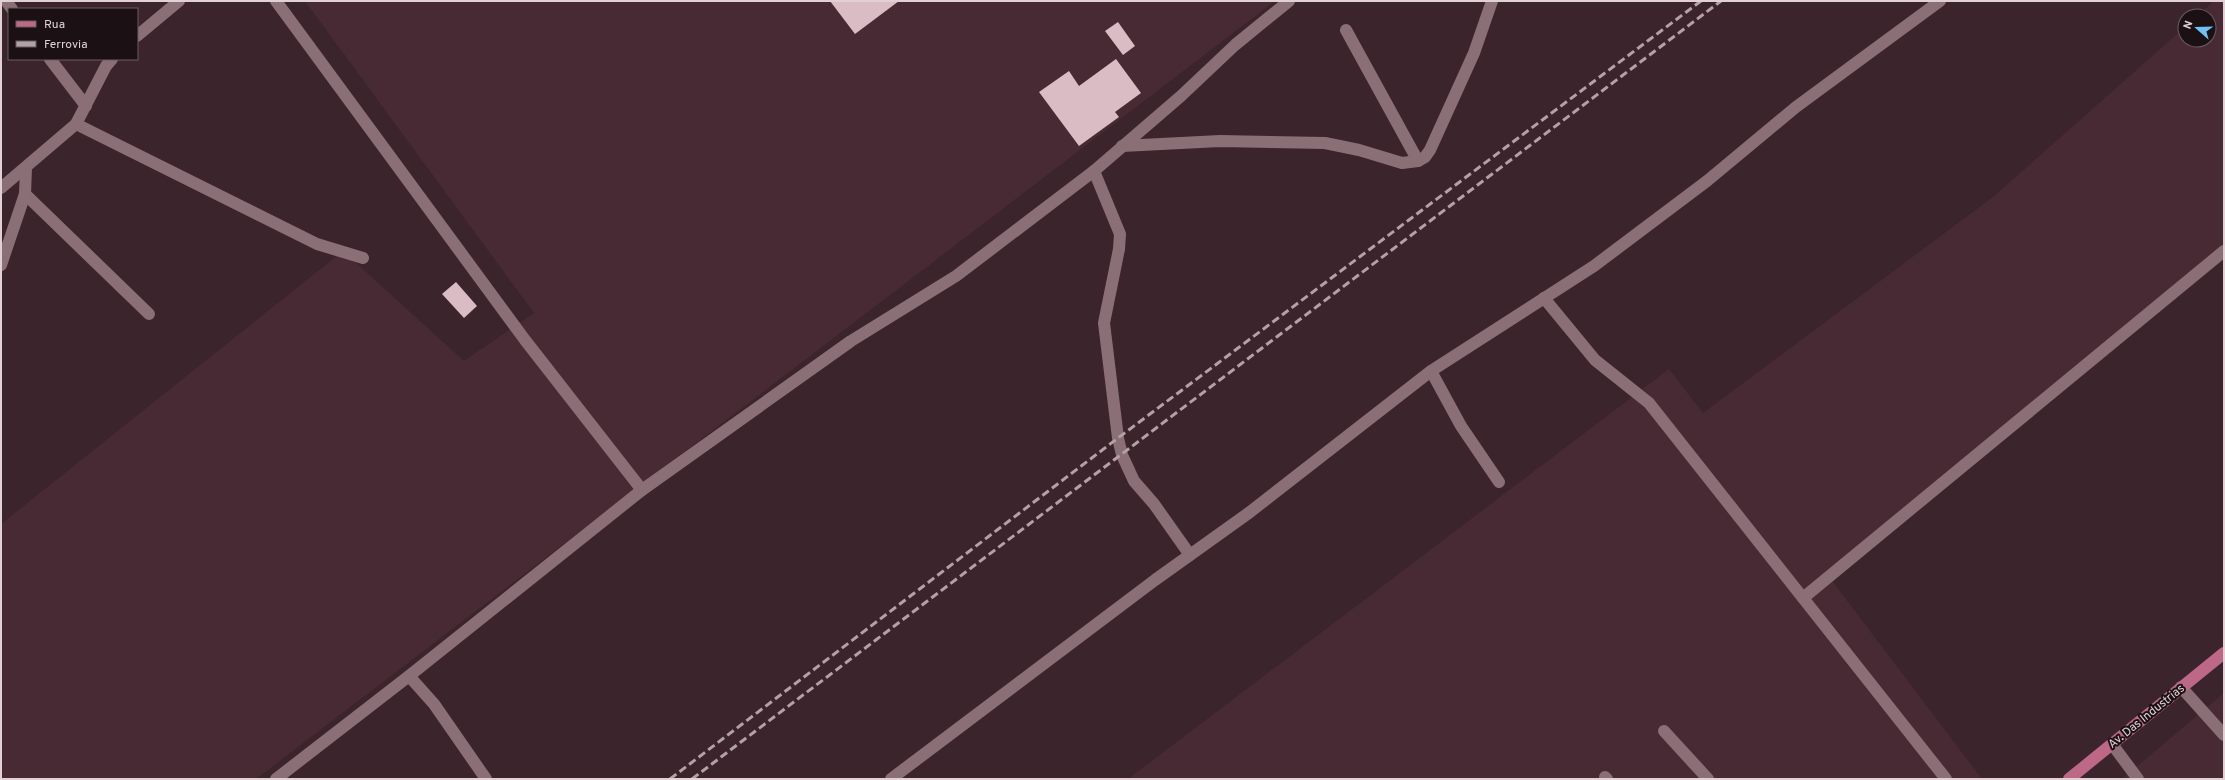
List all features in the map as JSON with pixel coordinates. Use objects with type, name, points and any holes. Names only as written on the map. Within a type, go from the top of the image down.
[{"type":"main road","name":"Av. Das Industrias","points":[[2069,779],[2224,653]]},
{"type":"street","points":[[138,35],[179,1]]},
{"type":"street","points":[[276,1],[524,340],[642,490]]},
{"type":"street","points":[[276,779],[409,676],[642,490],[851,341],[956,276],[1094,171],[1181,96],[1235,45],[1289,1]]},
{"type":"street","points":[[1122,146],[1220,141],[1326,142],[1402,163],[1418,161],[1425,157],[1430,150],[1474,53],[1492,1]]},
{"type":"street","points":[[891,779],[1190,555],[1269,498],[1431,371],[1594,266],[1645,229],[1707,181],[1796,107],[1940,1]]},
{"type":"street","points":[[1346,30],[1418,161]]},
{"type":"street","points":[[51,60],[86,106]]},
{"type":"street","points":[[1,188],[76,124],[106,66],[111,60]]},
{"type":"street","points":[[76,124],[317,244],[363,258]]},
{"type":"street","points":[[1,265],[25,194],[26,168]]},
{"type":"street","points":[[1094,171],[1120,234],[1119,249],[1104,323],[1118,438],[1122,455],[1134,481],[1154,504],[1190,555]]},
{"type":"street","points":[[25,194],[148,314]]},
{"type":"street","points":[[1803,598],[2224,251]]},
{"type":"street","points":[[1544,298],[1595,360],[1649,403],[1946,779]]},
{"type":"street","points":[[1431,371],[1461,426],[1499,482]]},
{"type":"street","points":[[409,676],[434,704],[486,779]]},
{"type":"street","points":[[2181,687],[2224,735]]},
{"type":"street","points":[[1664,731],[1708,779]]},
{"type":"street","points":[[2112,744],[2138,779]]},
{"type":"shaded area","points":[[305,1],[1275,1],[256,779],[1,779],[1,524],[343,251],[464,361],[534,313]]},
{"type":"shaded area","points":[[2214,1],[2224,1],[2224,254],[1830,578],[1982,779],[1128,779],[1669,369],[1703,413],[1993,197],[2177,34],[2177,48],[2217,48],[2217,8],[2206,8]]},
{"type":"shaded area","points":[[2224,693],[2224,779],[2122,779]]},
{"type":"building","points":[[830,1],[899,1],[855,34]]},
{"type":"building","points":[[1118,22],[1135,46],[1123,55],[1105,31]]},
{"type":"building","points":[[1116,59],[1141,93],[1115,112],[1119,117],[1079,146],[1039,92],[1069,71],[1079,86]]},
{"type":"building","points":[[456,282],[477,306],[464,318],[442,294]]},
{"type":"railway","points":[[670,779],[1118,438],[1701,1]]},
{"type":"railway","points":[[692,779],[1721,1]]}]
